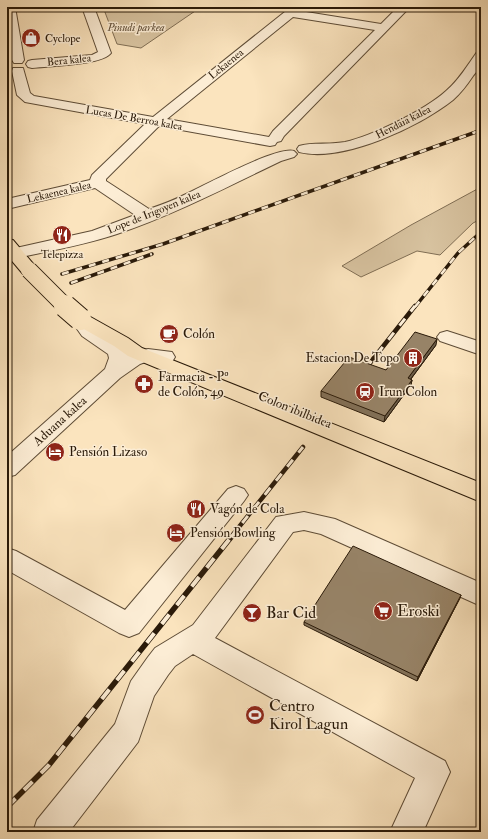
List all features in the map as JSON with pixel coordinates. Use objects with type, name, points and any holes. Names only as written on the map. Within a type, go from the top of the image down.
[{"type":"main road","points":[[29,270],[59,301],[80,319],[108,334]]},
{"type":"main road","name":"Colon ibilbidea","points":[[108,334],[139,354],[481,493]]},
{"type":"main road","name":"Colon ibilbidea","points":[[108,334],[481,485]]},
{"type":"street","name":"Lucas De Berroa kalea","points":[[9,7],[12,66],[24,95],[30,99],[155,122],[279,139]]},
{"type":"street","name":"Bera kalea","points":[[12,66],[29,68],[32,64],[94,58],[105,54],[88,7]]},
{"type":"street","points":[[279,139],[278,134],[404,7]]},
{"type":"street","points":[[413,7],[423,7]]},
{"type":"street","points":[[279,139],[301,141],[305,146],[296,152],[274,152],[269,149],[268,145],[302,124],[417,7]]},
{"type":"street","points":[[294,10],[384,28]]},
{"type":"street","name":"Lekaenea","points":[[155,122],[294,10]]},
{"type":"street","name":"Hendaia kalea","points":[[296,152],[339,148],[386,133],[431,108],[450,95],[481,55]]},
{"type":"street","name":"Lekaenea kalea","points":[[7,204],[98,183],[98,178],[155,122]]},
{"type":"street","name":"Lope de Irigoyen kalea","points":[[9,253],[96,235],[187,200],[276,158],[296,152]]},
{"type":"street","points":[[98,183],[148,216]]},
{"type":"street","points":[[9,253],[17,263],[29,270]]},
{"type":"street","points":[[80,319],[89,332],[111,346],[118,354],[119,363],[113,373]]},
{"type":"street","points":[[447,337],[481,349]]},
{"type":"street","name":"Aduana kalea","points":[[7,469],[113,373],[139,354],[165,357]]},
{"type":"street","points":[[7,558],[129,625],[236,495]]},
{"type":"street","points":[[49,832],[127,732],[141,690],[158,666],[165,657],[203,633],[285,524],[304,521],[326,526],[481,595]]},
{"type":"street","points":[[186,644],[434,772],[406,832]]},
{"type":"green space","name":"Pinudi parkea","points":[[103,7],[201,7],[141,48],[117,44]]},
{"type":"green space","points":[[481,187],[481,219],[473,223],[440,255],[417,251],[361,277],[342,266],[411,225]]},
{"type":"building","points":[[415,332],[437,339],[408,378],[412,380],[385,416],[321,391],[349,357],[386,370]]},
{"type":"building","name":"Eroski","points":[[353,546],[461,595],[418,677],[304,622]]},
{"type":"railway","points":[[473,133],[481,130]]},
{"type":"railway","points":[[62,274],[163,244],[476,132]]},
{"type":"railway","points":[[415,307],[458,253],[481,232]]},
{"type":"railway","points":[[71,283],[152,254]]},
{"type":"railway","points":[[366,368],[415,306]]},
{"type":"railway","points":[[231,537],[303,447]]},
{"type":"railway","points":[[7,807],[49,765],[232,536]]},
{"type":"place","name":"Cyclope","points":[[31,38]]},
{"type":"place","name":"Telepizza","points":[[62,235]]},
{"type":"place","name":"Colón","points":[[169,334]]},
{"type":"place","name":"Estacion De Topo","points":[[413,358]]},
{"type":"place","name":"Farmacia - Pº de Colón, 49","points":[[144,384]]},
{"type":"place","name":"Irun Colon","points":[[365,392]]},
{"type":"place","name":"Pensión Lizaso","points":[[55,452]]},
{"type":"place","name":"Vagón de Cola","points":[[196,509]]},
{"type":"place","name":"Pensión Bowling","points":[[176,533]]},
{"type":"place","name":"Eroski","points":[[383,611]]},
{"type":"place","name":"Bar Cid","points":[[252,613]]},
{"type":"place","name":"Centro Kirol Lagun","points":[[255,715]]}]
